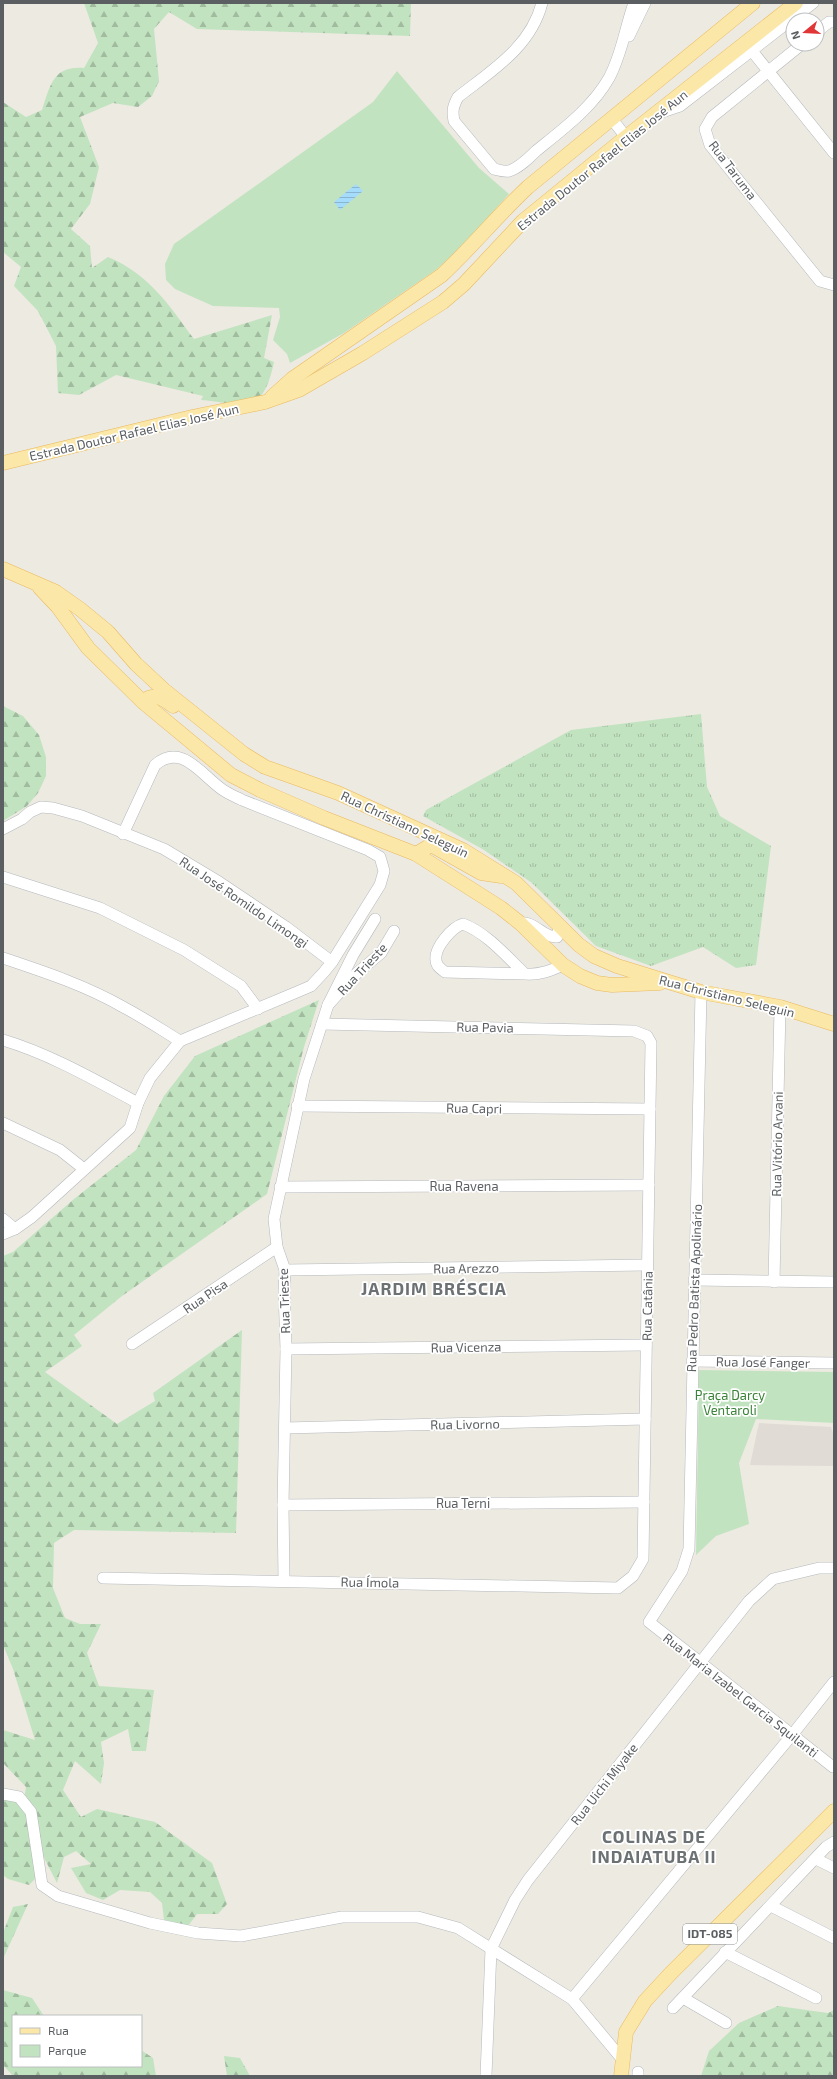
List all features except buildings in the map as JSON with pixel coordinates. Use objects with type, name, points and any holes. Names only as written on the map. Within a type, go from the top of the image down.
[{"type":"main road","name":"Estrada Doutor Rafael Elias José Aun","points":[[265,402],[292,379],[442,274],[459,259],[494,220],[528,187],[753,3]]},
{"type":"main road","name":"Estrada Doutor Rafael Elias José Aun","points":[[3,463],[184,419],[265,402],[299,390],[363,353],[443,302],[480,268],[523,221],[626,137],[796,3]]},
{"type":"main road","name":"Rua Christiano Seleguin","points":[[3,569],[56,592],[86,614],[108,632],[136,664],[188,710],[244,754],[265,767],[338,793],[447,841],[516,883],[559,927],[594,956],[667,982],[701,992],[780,1007],[834,1024]]},
{"type":"main road","points":[[31,580],[58,608],[88,648],[143,702],[190,743],[231,775],[260,790],[416,854],[466,884],[520,923],[564,965],[580,976],[604,984],[628,986],[667,982]]},
{"type":"main road","points":[[143,702],[147,698],[154,696],[162,698],[176,709],[188,710]]},
{"type":"main road","points":[[190,743],[206,738],[214,731]]},
{"type":"main road","points":[[416,854],[432,845],[481,873],[506,877]]},
{"type":"main road","name":"IDT-085","points":[[621,2076],[626,2032],[645,2001],[671,1973],[834,1811]]},
{"type":"street","points":[[542,3],[533,27],[524,41],[458,98],[453,105],[452,112],[454,120],[494,169],[504,171],[516,167],[578,116],[599,92],[608,78],[645,3]]},
{"type":"street","points":[[623,45],[634,3]]},
{"type":"street","points":[[659,112],[680,106],[813,3]]},
{"type":"street","points":[[825,25],[828,22],[834,22]]},
{"type":"street","points":[[752,51],[834,153]]},
{"type":"street","name":"Rua Taruma","points":[[792,52],[712,117],[705,129],[710,145],[820,281],[834,285]]},
{"type":"street","points":[[611,118],[626,137]]},
{"type":"street","points":[[3,1234],[15,1229],[32,1217],[84,1169],[112,1146],[130,1128],[138,1103],[150,1078],[180,1041],[311,986],[332,962],[380,885],[384,871],[380,857],[368,850],[242,800],[223,790],[183,758],[173,756],[163,758],[155,765],[123,834]]},
{"type":"street","name":"Rua José Romildo Limongi","points":[[3,829],[41,807],[53,808],[82,816],[123,834],[164,849],[219,882],[286,927],[332,962]]},
{"type":"street","points":[[3,877],[100,908],[184,950],[241,986],[258,1009]]},
{"type":"street","name":"Rua Trieste","points":[[284,1580],[283,1505],[286,1349],[284,1291],[285,1270],[277,1247],[274,1219],[297,1106],[304,1079],[328,1005],[353,955],[375,920]]},
{"type":"street","points":[[520,923],[528,922],[552,937],[557,937],[559,927]]},
{"type":"street","points":[[525,974],[476,931],[463,924],[451,930],[436,953],[438,968],[446,972],[525,974],[546,972],[564,965]]},
{"type":"street","name":"Rua Trieste","points":[[328,1005],[357,973],[381,953],[394,932]]},
{"type":"street","points":[[502,953],[504,961],[502,974]]},
{"type":"street","points":[[3,958],[46,972],[90,991],[124,1007],[180,1041]]},
{"type":"street","name":"Rua Pedro Batista Apolinário","points":[[649,1622],[682,1571],[689,1549],[701,992]]},
{"type":"street","name":"Rua Vitório Arvani","points":[[774,1282],[780,1007]]},
{"type":"street","name":"Rua Pavia","points":[[322,1024],[601,1029],[634,1031],[646,1036]]},
{"type":"street","name":"Rua Catânia","points":[[633,1576],[643,1559],[651,1043],[646,1036]]},
{"type":"street","points":[[3,1040],[20,1045],[138,1103]]},
{"type":"street","name":"Rua Capri","points":[[297,1106],[650,1109]]},
{"type":"street","points":[[3,1123],[60,1150],[84,1169]]},
{"type":"street","name":"Rua Ravena","points":[[280,1188],[649,1185]]},
{"type":"street","points":[[3,1219],[15,1229]]},
{"type":"street","name":"Rua Pisa","points":[[132,1344],[277,1247]]},
{"type":"street","name":"Rua Arezzo","points":[[285,1270],[647,1265]]},
{"type":"street","points":[[694,1280],[834,1282]]},
{"type":"street","name":"Rua Vicenza","points":[[286,1349],[646,1345]]},
{"type":"street","name":"Rua José Fanger","points":[[692,1361],[834,1363]]},
{"type":"street","name":"Rua Livorno","points":[[285,1428],[645,1419]]},
{"type":"street","name":"Rua Terni","points":[[283,1505],[644,1502]]},
{"type":"street","name":"Rua Uichi Miyake","points":[[486,2076],[491,1949],[515,1900],[528,1880],[749,1601],[773,1579],[819,1568],[834,1568]]},
{"type":"street","name":"Rua Ímola","points":[[103,1578],[284,1580],[618,1588],[633,1576]]},
{"type":"street","name":"Rua Maria Izabel Garcia Squilanti","points":[[649,1622],[833,1767]]},
{"type":"street","points":[[572,1999],[792,1735],[834,1682]]},
{"type":"street","points":[[3,1794],[19,1797],[31,1812],[42,1885],[58,1896],[150,1923],[198,1933],[241,1936],[342,1917],[418,1917],[458,1928],[572,1999],[622,2059]]},
{"type":"street","points":[[673,2008],[826,1847],[834,1842]]},
{"type":"street","points":[[816,1859],[834,1868]]},
{"type":"street","points":[[771,1906],[834,1938]]},
{"type":"street","points":[[726,1952],[816,1998]]},
{"type":"street","points":[[682,1998],[726,2023]]},
{"type":"shaded area","points":[[759,1423],[831,1427],[834,1436],[834,1503],[833,1466],[750,1465]]},
{"type":"green space","points":[[84,3],[411,3],[410,36],[197,29],[169,12],[154,29],[159,81],[152,96],[138,107],[113,103],[80,117],[99,167],[90,204],[71,229],[90,246],[92,268],[108,257],[135,272],[147,281],[167,303],[194,339],[272,315],[264,358],[274,362],[264,392],[250,403],[241,404],[201,400],[203,396],[116,375],[79,395],[58,393],[56,346],[38,311],[14,286],[21,267],[3,252],[3,102],[26,117],[42,110],[51,85],[59,74],[65,70],[84,68],[98,43]]},
{"type":"green space","points":[[397,71],[479,168],[509,194],[458,250],[437,269],[344,333],[290,363],[287,354],[273,340],[280,317],[279,308],[213,306],[175,289],[166,280],[165,264],[174,244],[373,102]]},
{"type":"green space","points":[[3,706],[23,716],[39,735],[46,757],[46,776],[38,793],[27,806],[3,821]]},
{"type":"green space","points":[[701,714],[707,787],[720,816],[771,846],[756,965],[736,968],[703,947],[651,966],[596,946],[532,883],[484,850],[423,816],[426,810],[571,730]]},
{"type":"green space","points":[[319,1000],[304,1047],[267,1194],[122,1296],[74,1335],[82,1346],[45,1372],[117,1424],[155,1401],[153,1393],[242,1330],[236,1533],[74,1530],[54,1543],[53,1588],[65,1618],[80,1624],[101,1624],[87,1653],[99,1686],[154,1690],[146,1751],[132,1751],[128,1729],[101,1742],[104,1763],[101,1784],[75,1761],[63,1790],[81,1817],[97,1809],[155,1822],[212,1863],[227,1904],[218,1914],[197,1914],[188,1926],[164,1920],[162,1903],[150,1892],[120,1890],[103,1900],[86,1893],[71,1868],[91,1864],[76,1851],[64,1857],[57,1883],[38,1846],[37,1877],[29,1885],[8,1879],[3,1875],[3,1797],[24,1800],[26,1787],[3,1763],[3,1730],[35,1740],[13,1669],[3,1645],[3,1256],[13,1252],[74,1199],[136,1150],[164,1096],[195,1056]]},
{"type":"green space","name":"Praça Darcy Ventaroli","points":[[699,1370],[834,1372],[834,1423],[756,1419],[739,1463],[749,1524],[716,1536],[696,1555]]},
{"type":"green space","points":[[28,1904],[3,1959],[3,1933],[13,1907]]},
{"type":"green space","points":[[3,1990],[32,1998],[43,2015],[12,2015],[12,2067],[142,2067],[142,2051],[153,2058],[156,2076],[13,2076],[3,2065]]},
{"type":"green space","points":[[778,2006],[828,2013],[834,2010],[834,2076],[701,2076],[709,2051],[739,2023]]},
{"type":"green space","points":[[224,2056],[240,2058],[250,2076],[227,2076]]},
{"type":"water","points":[[356,184],[363,191],[340,210],[334,202]]},
{"type":"district","name":"JARDIM BRÉSCIA","points":[[434,1289]]},
{"type":"district","name":"COLINAS DE INDAIATUBA II","points":[[654,1847]]}]
